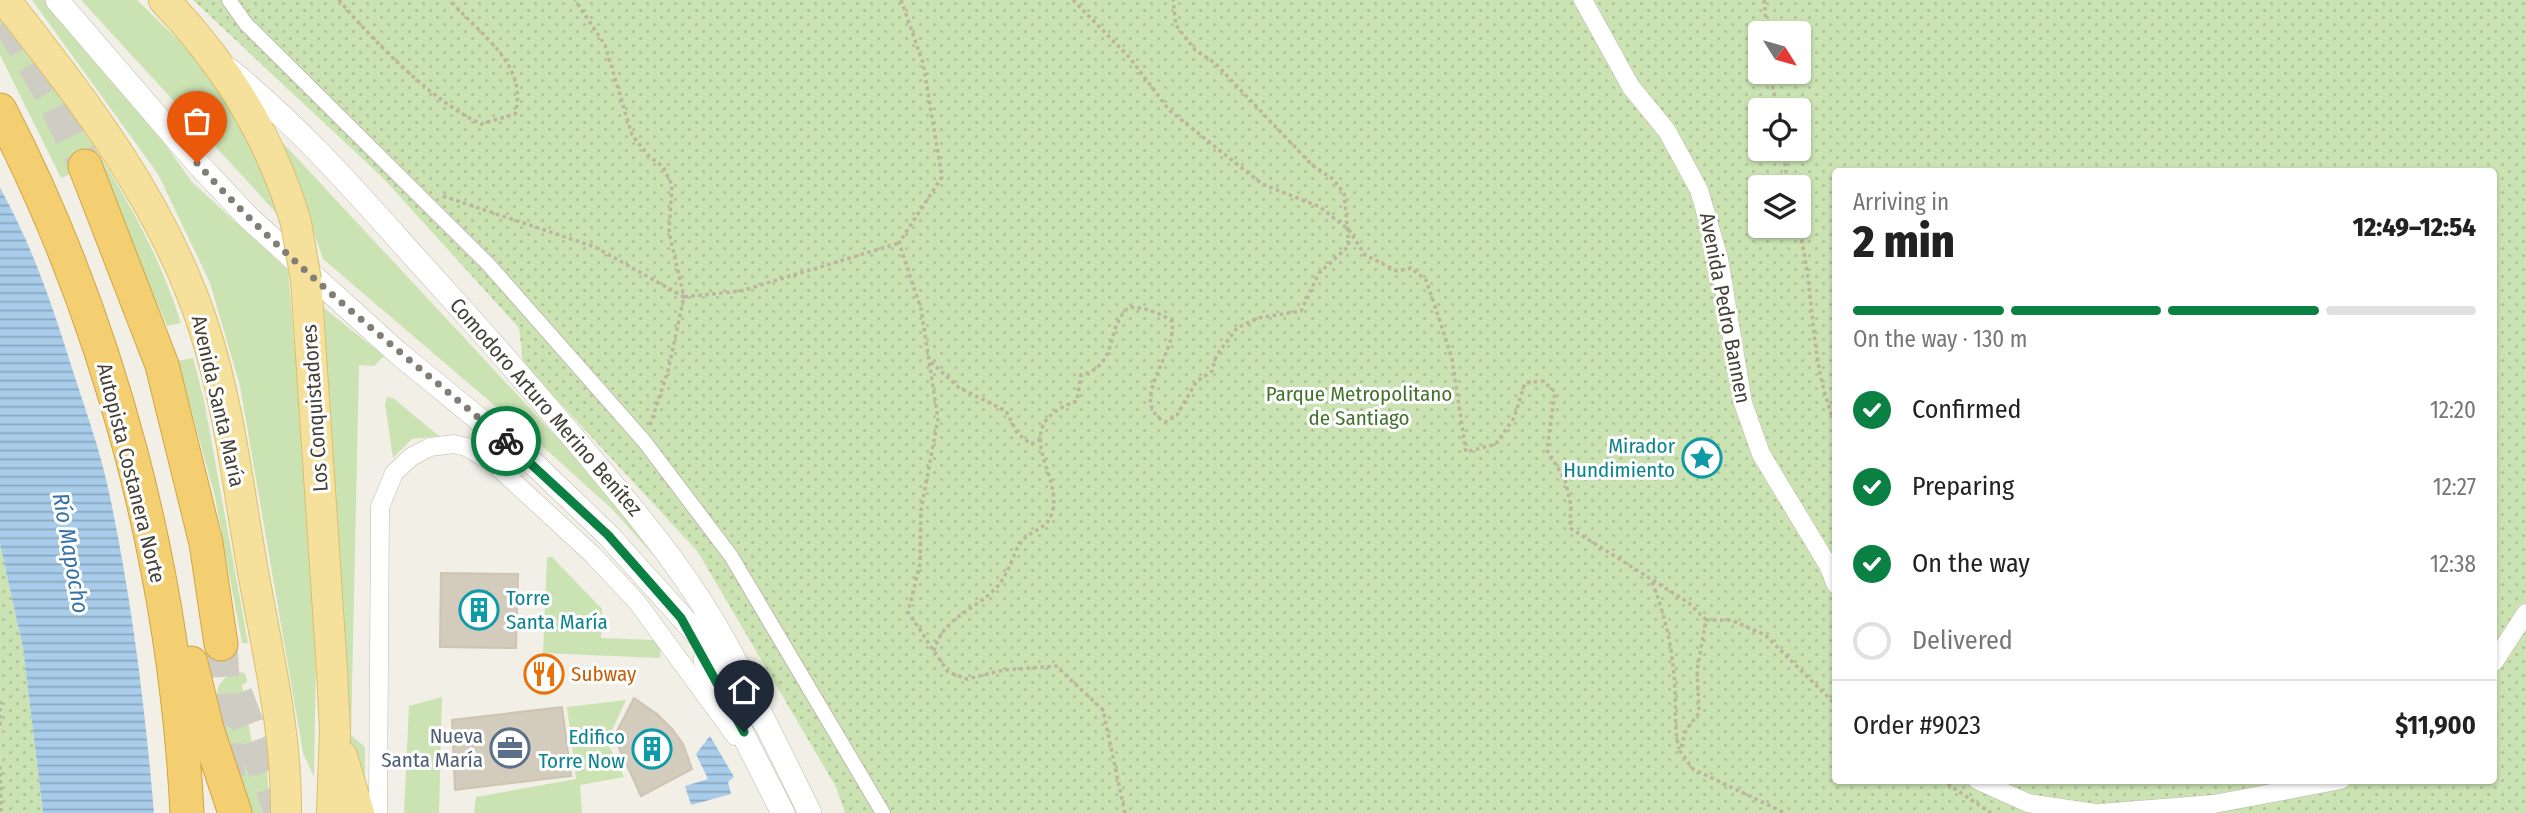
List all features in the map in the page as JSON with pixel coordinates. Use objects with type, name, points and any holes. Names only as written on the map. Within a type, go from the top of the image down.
[{"type":"highway","name":"Autopista Costanera Norte","points":[[0,110],[53,223],[88,312],[127,440],[148,528],[170,645],[187,813]]},
{"type":"highway","points":[[0,162],[88,312]]},
{"type":"highway","points":[[86,166],[149,328],[172,401],[206,543],[221,644]]},
{"type":"highway","points":[[148,528],[181,627],[207,729],[236,813]]},
{"type":"main road","name":"Avenida Santa María","points":[[5,0],[89,110],[141,187],[169,239],[201,320],[227,425],[276,702],[286,813]]},
{"type":"main road","name":"Los Conquistadores","points":[[173,6],[211,55],[257,125],[279,173],[296,223],[306,280],[335,730],[332,813]]},
{"type":"main road","points":[[335,730],[359,813]]},
{"type":"street","points":[[57,0],[197,163],[249,218],[398,353],[572,500],[715,654],[767,726]]},
{"type":"street","points":[[229,0],[246,24],[412,185],[488,264],[645,441],[731,556],[883,813]]},
{"type":"street","name":"Avenida Pedro Bannen","points":[[1583,0],[1631,87],[1667,131],[1699,190],[1719,258],[1743,402],[1761,454],[1832,575]]},
{"type":"street","name":"Comodoro Arturo Merino Benítez","points":[[211,55],[262,96],[345,181],[516,370],[647,524],[703,602],[810,813]]},
{"type":"street","points":[[378,813],[380,507],[394,473],[420,452],[441,445],[466,447],[506,472],[616,578],[657,627],[736,737],[758,761]]},
{"type":"street","points":[[2497,657],[2526,613]]},
{"type":"street","points":[[681,618],[758,761],[778,809]]},
{"type":"street","points":[[778,809],[790,772]]},
{"type":"street","points":[[1986,784],[2028,803],[2097,813],[2214,804],[2320,784]]},
{"type":"path","points":[[339,0],[381,47],[462,115],[481,124],[515,114],[521,95],[515,74],[489,39],[450,0]]},
{"type":"path","points":[[575,0],[605,45],[632,135],[649,156],[663,167],[672,185],[669,232],[684,297],[668,371],[645,441]]},
{"type":"path","points":[[412,185],[595,247],[684,297],[741,291],[899,243],[942,177],[923,62],[901,0]]},
{"type":"path","points":[[1073,0],[1129,58],[1169,110],[1262,184],[1320,207],[1349,230],[1365,255],[1396,271],[1411,268],[1426,280],[1451,359],[1466,452],[1496,444],[1514,418],[1525,383],[1543,381],[1555,392],[1547,450],[1565,480],[1571,505],[1570,528],[1689,603],[1706,620],[1731,620],[1765,635],[1832,701]]},
{"type":"path","points":[[934,651],[937,637],[949,623],[995,589],[1022,540],[1047,524],[1054,509],[1039,440],[1043,423],[1064,405],[1077,401],[1082,375],[1092,372],[1105,362],[1120,315],[1129,307],[1159,312],[1172,321],[1174,332],[1167,354],[1149,386],[1151,407],[1157,417],[1166,422],[1177,415],[1196,382],[1212,371],[1216,356],[1237,328],[1258,318],[1301,311],[1319,273],[1349,246],[1344,193],[1333,179],[1312,165],[1215,63],[1195,50],[1177,25],[1173,0]]},
{"type":"path","points":[[1765,0],[1766,21]]},
{"type":"path","points":[[1801,238],[1809,265],[1820,383],[1832,414]]},
{"type":"path","points":[[899,243],[921,309],[939,419],[921,510],[920,564],[908,612],[948,672],[967,679],[1004,670],[1056,666],[1103,710],[1125,813]]},
{"type":"path","points":[[929,361],[958,387],[1006,411],[1018,434],[1031,444],[1039,440]]},
{"type":"path","points":[[1652,581],[1667,621],[1675,689],[1674,728],[1679,751],[1693,769],[1785,813]]},
{"type":"path","points":[[1679,751],[1686,730],[1699,713],[1697,670],[1706,620]]},
{"type":"path","points":[[0,701],[0,726]]},
{"type":"path","points":[[0,766],[1,813]]},
{"type":"green space","points":[[32,0],[46,0],[155,130],[192,182],[288,270],[311,540],[316,656],[314,777],[303,753],[240,386],[210,283],[158,174]]},
{"type":"green space","points":[[81,0],[137,0],[207,68],[260,156],[280,217]]},
{"type":"green space","name":"Parque Metropolitano de Santiago","points":[[193,0],[2526,0],[2526,813],[845,813],[836,787],[698,552],[523,363],[519,328],[384,179]]},
{"type":"green space","points":[[0,16],[104,162],[147,239],[166,280],[181,323],[167,326],[97,163],[61,178],[0,55]]},
{"type":"green space","points":[[283,143],[617,502],[672,576],[612,509],[323,259]]},
{"type":"green space","points":[[324,308],[384,356],[374,366],[359,365],[351,735],[365,747],[365,780],[346,746]]},
{"type":"green space","points":[[193,358],[204,400],[248,643],[242,643],[215,497],[178,361]]},
{"type":"green space","points":[[387,397],[393,398],[439,436],[412,439],[393,458],[385,404]]},
{"type":"green space","points":[[0,544],[23,648],[43,813],[0,813]]},
{"type":"green space","points":[[547,557],[552,557],[602,609],[601,638],[654,640],[661,646],[660,658],[543,653]]},
{"type":"green space","points":[[238,672],[245,673],[247,682],[242,685],[255,761],[259,769],[267,770],[270,813],[252,813],[229,758],[216,714],[217,694],[223,680]]},
{"type":"green space","points":[[442,697],[439,813],[404,813],[409,706]]},
{"type":"green space","points":[[626,700],[607,741],[624,777],[580,785],[582,813],[474,813],[476,797],[576,779],[567,707]]},
{"type":"water","name":"Río Mapocho","points":[[0,188],[22,230],[48,297],[106,480],[131,615],[154,813],[43,813],[23,648],[0,544]]},
{"type":"water","points":[[710,736],[734,777],[728,782],[731,794],[691,805],[685,786],[708,779],[696,754]]},
{"type":"building","name":"Torre Santa María","points":[[441,573],[518,574],[516,648],[440,647]]},
{"type":"building","name":"Edifico Torre Now","points":[[634,698],[657,714],[672,729],[683,744],[692,769],[641,796],[614,737]]},
{"type":"building","name":"Nueva Santa María","points":[[562,707],[571,776],[455,790],[452,720]]},
{"type":"tunnel","points":[[8,20],[50,92],[85,166]]},
{"type":"tunnel","points":[[221,644],[229,783]]},
{"type":"tunnel","points":[[236,694],[281,813]]},
{"type":"way so far","points":[[197,163],[249,218],[332,295],[506,441]]},
{"type":"place","name":"Mirador Hundimiento","points":[[1702,458]]},
{"type":"place","name":"Torre Santa María","points":[[479,610]]},
{"type":"place","name":"Subway","points":[[544,674]]},
{"type":"place","name":"Nueva Santa María","points":[[510,748]]},
{"type":"place","name":"Edifico Torre Now","points":[[652,749]]},
{"type":"route","points":[[506,441],[572,500],[646,575],[681,618],[744,732]]}]
